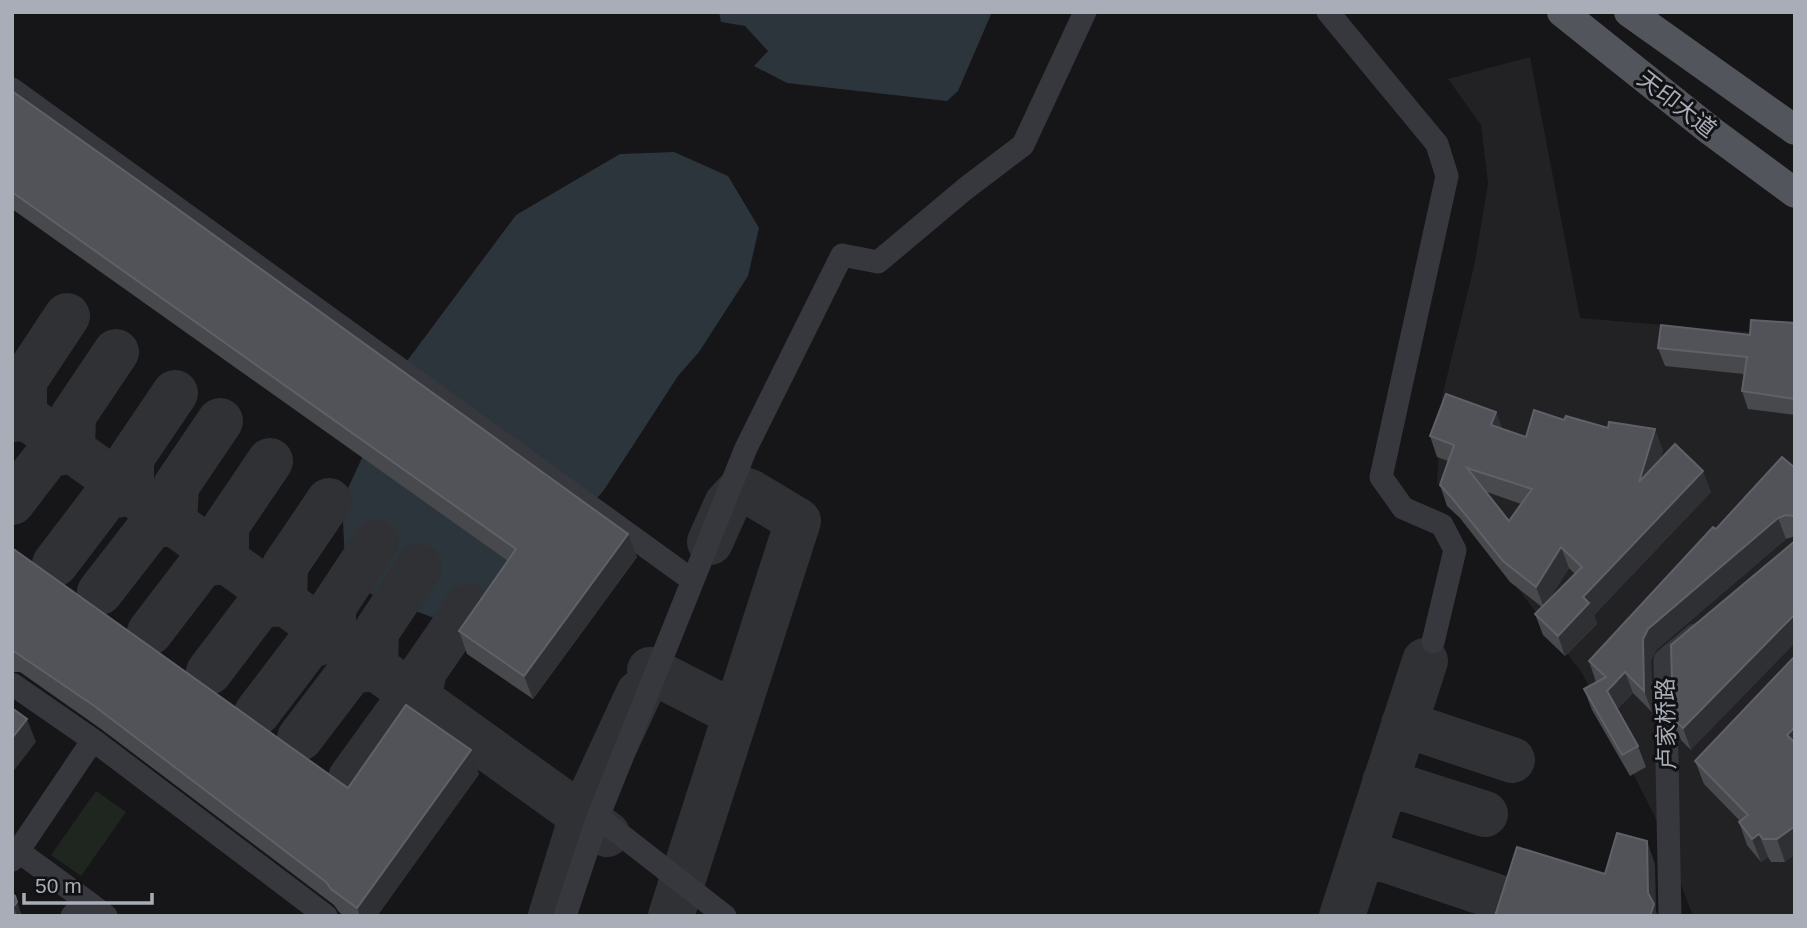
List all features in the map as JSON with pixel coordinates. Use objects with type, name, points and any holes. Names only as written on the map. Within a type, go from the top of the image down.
[{"type":"main road","name":"天印大道","points":[[1562,12],[1711,131],[1784,185]]},
{"type":"main road","name":"天印大道","points":[[1629,12],[1795,130]]},
{"type":"street","points":[[565,916],[598,817],[746,448],[842,255],[878,262],[965,189],[1023,145],[1085,12]]},
{"type":"street","points":[[1328,12],[1437,144],[1447,176],[1381,477],[1403,508],[1442,525],[1455,550],[1433,642]]},
{"type":"street","points":[[12,89],[692,580]]},
{"type":"street","name":"卢家桥路","points":[[1670,916],[1665,660],[1715,618]]},
{"type":"street","points":[[12,684],[93,740],[326,916]]},
{"type":"street","points":[[93,740],[15,856],[78,908],[106,916]]},
{"type":"street","points":[[598,817],[725,916]]},
{"type":"shaded area","points":[[719,12],[992,12],[958,91],[947,101],[787,83],[754,66],[768,51],[745,26],[721,22]]},
{"type":"shaded area","points":[[1530,57],[1580,318],[1795,336],[1795,916],[1693,916],[1654,815],[1582,673],[1437,482],[1442,397],[1475,262],[1488,183],[1481,125],[1448,79]]},
{"type":"shaded area","points":[[674,152],[728,176],[759,228],[748,276],[699,352],[678,376],[604,490],[517,591],[468,620],[434,618],[371,594],[345,562],[342,501],[407,361],[516,215],[620,154]]},
{"type":"shaded area","points":[[96,791],[126,812],[81,876],[51,855]]},
{"type":"building","points":[[12,91],[628,534],[524,676],[459,631],[516,549],[12,192]]},
{"type":"building","points":[[1751,320],[1795,323],[1795,399],[1742,391],[1747,357],[1658,348],[1661,325],[1750,335]]},
{"type":"building","points":[[1446,394],[1496,412],[1491,425],[1526,437],[1534,410],[1564,420],[1566,416],[1608,428],[1609,422],[1655,429],[1639,482],[1675,444],[1703,471],[1583,597],[1589,603],[1558,636],[1535,614],[1582,567],[1561,547],[1536,587],[1503,561],[1440,485],[1454,445],[1430,436]],"holes":[[[1467,468],[1532,489],[1509,521]]]},
{"type":"building","points":[[1782,457],[1795,468],[1795,518],[1786,515],[1778,518],[1648,629],[1643,639],[1644,691],[1625,672],[1607,691],[1638,746],[1622,755],[1584,689],[1606,677],[1589,661]]},
{"type":"building","points":[[1795,541],[1795,614],[1683,728],[1673,719],[1671,645]]},
{"type":"building","points":[[12,548],[348,788],[406,705],[471,750],[357,908],[93,705],[12,650]]},
{"type":"building","points":[[1795,656],[1795,727],[1787,735],[1795,743],[1795,826],[1777,839],[1763,839],[1759,834],[1752,839],[1739,822],[1748,815],[1695,761]]},
{"type":"building","points":[[12,708],[27,719],[12,738]]},
{"type":"building","points":[[1617,833],[1647,841],[1648,893],[1654,904],[1650,916],[1495,916],[1517,847],[1605,874]]},
{"type":"building","points":[[12,894],[17,902],[12,908]]},
{"type":"taxiway","points":[[12,419],[24,418],[24,381],[67,316]]},
{"type":"taxiway","points":[[12,502],[48,455],[72,450],[73,416],[116,352]]},
{"type":"taxiway","points":[[55,564],[106,497],[131,492],[131,458],[175,393]]},
{"type":"taxiway","points":[[12,407],[607,834]]},
{"type":"taxiway","points":[[100,592],[152,525],[174,523],[176,486],[220,421]]},
{"type":"taxiway","points":[[150,632],[202,564],[226,561],[226,526],[270,461]]},
{"type":"taxiway","points":[[671,916],[798,521],[741,489],[727,504],[710,542]]},
{"type":"taxiway","points":[[209,672],[260,605],[284,603],[285,566],[329,501]]},
{"type":"taxiway","points":[[257,713],[308,646],[333,638],[333,607],[376,542]]},
{"type":"taxiway","points":[[300,738],[351,671],[375,668],[376,632],[419,567]]},
{"type":"taxiway","points":[[351,778],[403,706],[418,699],[424,671],[468,607]]},
{"type":"taxiway","points":[[1342,916],[1425,661]]},
{"type":"taxiway","points":[[650,670],[736,714]]},
{"type":"taxiway","points":[[551,916],[582,816],[639,693]]},
{"type":"taxiway","points":[[1404,724],[1512,760]]},
{"type":"taxiway","points":[[1385,782],[1485,814]]},
{"type":"taxiway","points":[[1363,852],[1506,900]]}]
